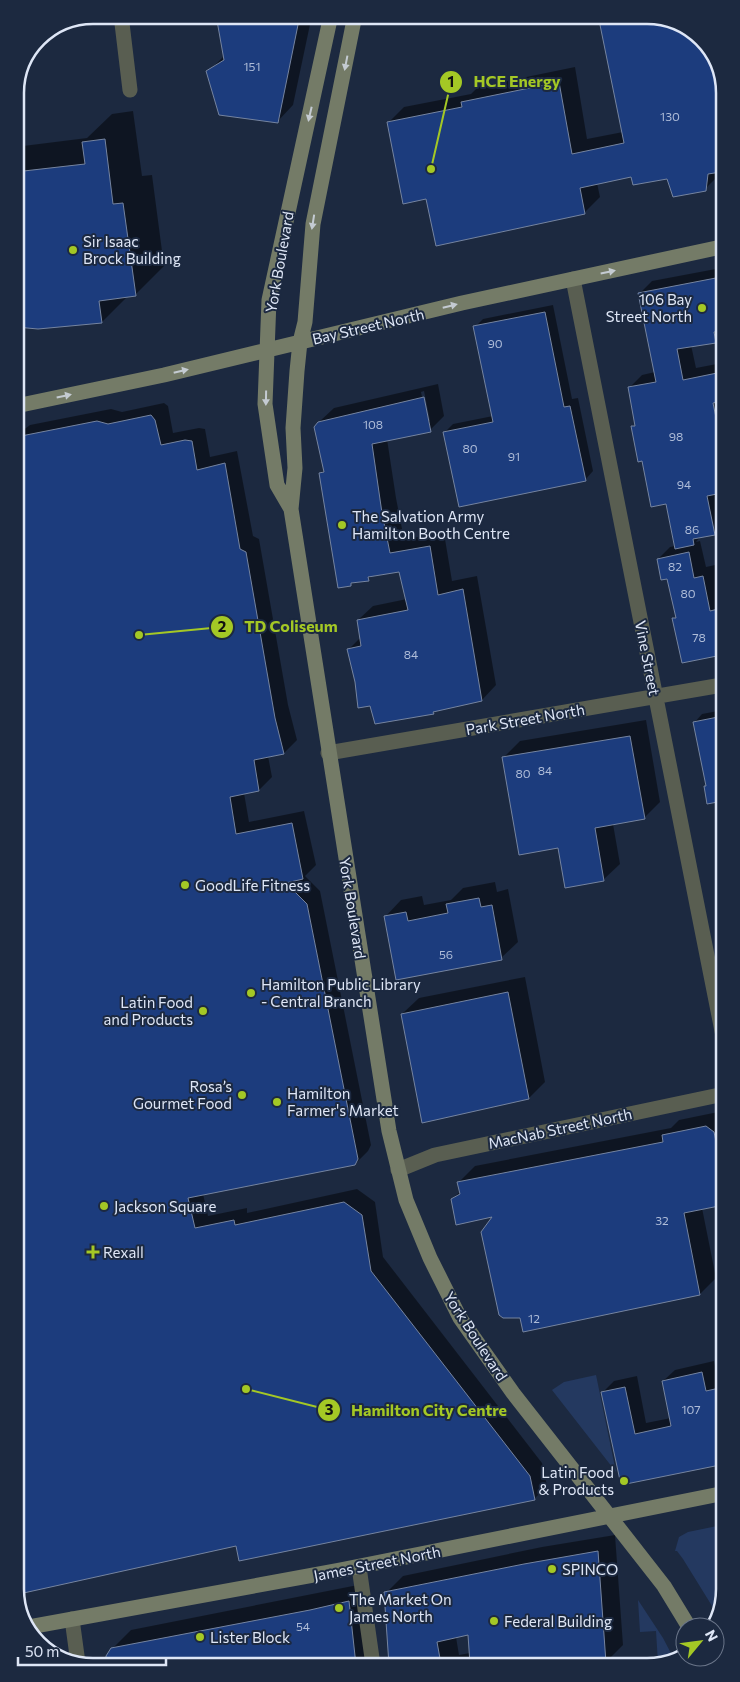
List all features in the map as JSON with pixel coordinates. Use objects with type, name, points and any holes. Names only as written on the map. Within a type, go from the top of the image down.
[{"type":"main road","name":"York Boulevard","points":[[291,509],[277,486],[265,404],[269,300],[329,24]]},
{"type":"main road","name":"York Boulevard","points":[[353,24],[313,224],[306,312],[296,371],[293,428],[295,468],[291,509],[389,1131],[406,1200],[430,1258],[460,1318],[508,1385],[664,1586],[683,1617]]},
{"type":"main road","name":"Bay Street North","points":[[24,404],[173,373],[462,303],[716,248]]},
{"type":"main road","name":"James Street North","points":[[34,1626],[360,1567],[716,1495]]},
{"type":"street","points":[[122,24],[130,90]]},
{"type":"street","name":"Vine Street","points":[[573,280],[716,996]]},
{"type":"street","name":"Park Street North","points":[[328,753],[716,686]]},
{"type":"street","name":"MacNab Street North","points":[[398,1170],[435,1155],[716,1096]]},
{"type":"street","points":[[360,1567],[372,1658]]},
{"type":"street","points":[[72,1619],[77,1657]]},
{"type":"shaded area","points":[[596,1375],[616,1472],[552,1390],[564,1382]]},
{"type":"shaded area","points":[[716,1526],[716,1589],[714,1609],[683,1559],[675,1551],[679,1537],[688,1532]]},
{"type":"shaded area","points":[[638,1600],[671,1654],[658,1658],[656,1631],[640,1632]]},
{"type":"building","points":[[218,24],[298,24],[278,123],[219,115],[206,71],[224,60]]},
{"type":"building","points":[[600,24],[652,24],[669,27],[689,38],[702,51],[713,71],[716,84],[716,173],[708,174],[706,191],[673,197],[667,179],[633,185],[631,177],[580,188],[585,214],[436,246],[426,199],[403,204],[387,122],[462,107],[461,102],[559,82],[572,154],[624,143]]},
{"type":"building","name":"Sir Isaac Brock Building","points":[[105,139],[113,204],[123,203],[136,296],[99,301],[102,323],[38,329],[24,328],[24,171],[85,164],[82,142]]},
{"type":"building","points":[[716,278],[716,332],[714,332],[716,343],[677,349],[683,380],[716,373],[716,402],[713,403],[716,418],[716,494],[707,496],[715,535],[693,539],[694,545],[675,549],[666,504],[651,507],[642,461],[638,462],[631,426],[635,426],[628,387],[656,382],[638,293]]},
{"type":"building","points":[[545,312],[564,407],[570,406],[586,481],[459,507],[443,432],[493,422],[473,326]]},
{"type":"building","points":[[424,397],[431,432],[372,444],[382,513],[390,553],[430,546],[438,595],[463,589],[482,701],[433,712],[434,714],[375,724],[370,706],[358,708],[355,682],[347,649],[361,646],[357,620],[408,610],[399,572],[368,577],[369,581],[351,583],[351,586],[338,588],[319,473],[324,472],[314,427],[318,422]]},
{"type":"building","points":[[151,415],[155,420],[161,445],[185,440],[192,441],[197,470],[225,463],[240,549],[246,552],[275,718],[284,754],[254,760],[259,791],[230,797],[236,834],[292,823],[303,879],[286,883],[307,904],[358,1159],[355,1165],[188,1198],[195,1228],[234,1220],[235,1225],[344,1202],[362,1215],[371,1271],[530,1476],[535,1500],[239,1561],[236,1546],[24,1593],[24,435],[97,421],[108,424]]},
{"type":"building","points":[[689,552],[694,578],[703,576],[710,611],[716,610],[716,656],[682,663],[672,618],[676,618],[667,579],[661,580],[657,559]]},
{"type":"building","points":[[716,717],[716,802],[707,804],[704,786],[706,786],[693,722]]},
{"type":"building","points":[[630,736],[645,819],[595,828],[604,881],[565,888],[558,848],[519,855],[502,757]]},
{"type":"building","points":[[479,898],[481,907],[492,905],[502,960],[396,980],[384,916],[406,912],[408,921],[448,913],[446,904]]},
{"type":"building","points":[[508,992],[529,1099],[422,1123],[401,1014]]},
{"type":"building","points":[[706,1126],[714,1132],[716,1141],[716,1207],[684,1213],[700,1295],[523,1332],[520,1318],[503,1318],[499,1315],[481,1232],[492,1217],[456,1225],[451,1199],[460,1194],[457,1182],[663,1142],[662,1135]]},
{"type":"building","points":[[702,1372],[706,1391],[716,1389],[716,1466],[621,1485],[601,1392],[625,1387],[635,1434],[671,1426],[662,1381]]},
{"type":"building","points":[[598,1551],[606,1658],[470,1658],[468,1635],[437,1642],[440,1658],[389,1658],[384,1592]]},
{"type":"building","points":[[349,1601],[355,1658],[106,1658],[111,1648]]},
{"type":"place","name":"HCE Energy","points":[[431,169]]},
{"type":"place","name":"Sir Isaac Brock Building","points":[[73,250]]},
{"type":"place","name":"106 Bay Street North","points":[[702,308]]},
{"type":"place","name":"The Salvation Army Hamilton Booth Centre","points":[[342,525]]},
{"type":"place","name":"TD Coliseum","points":[[139,635]]},
{"type":"place","name":"GoodLife Fitness","points":[[185,885]]},
{"type":"place","name":"Hamilton Public Library - Central Branch","points":[[251,993]]},
{"type":"place","name":"Latin Food and Products","points":[[203,1011]]},
{"type":"place","name":"Rosa’s Gourmet Food","points":[[242,1095]]},
{"type":"place","name":"Hamilton Farmer's Market","points":[[277,1102]]},
{"type":"place","name":"Jackson Square","points":[[104,1206]]},
{"type":"place","name":"Rexall","points":[[93,1252]]},
{"type":"place","name":"Hamilton City Centre","points":[[246,1389]]},
{"type":"place","name":"Latin Food & Products","points":[[624,1481]]},
{"type":"place","name":"SPINCO","points":[[552,1569]]},
{"type":"place","name":"The Market On James North","points":[[339,1608]]},
{"type":"place","name":"Federal Building","points":[[494,1621]]},
{"type":"place","name":"Lister Block","points":[[200,1637]]}]
